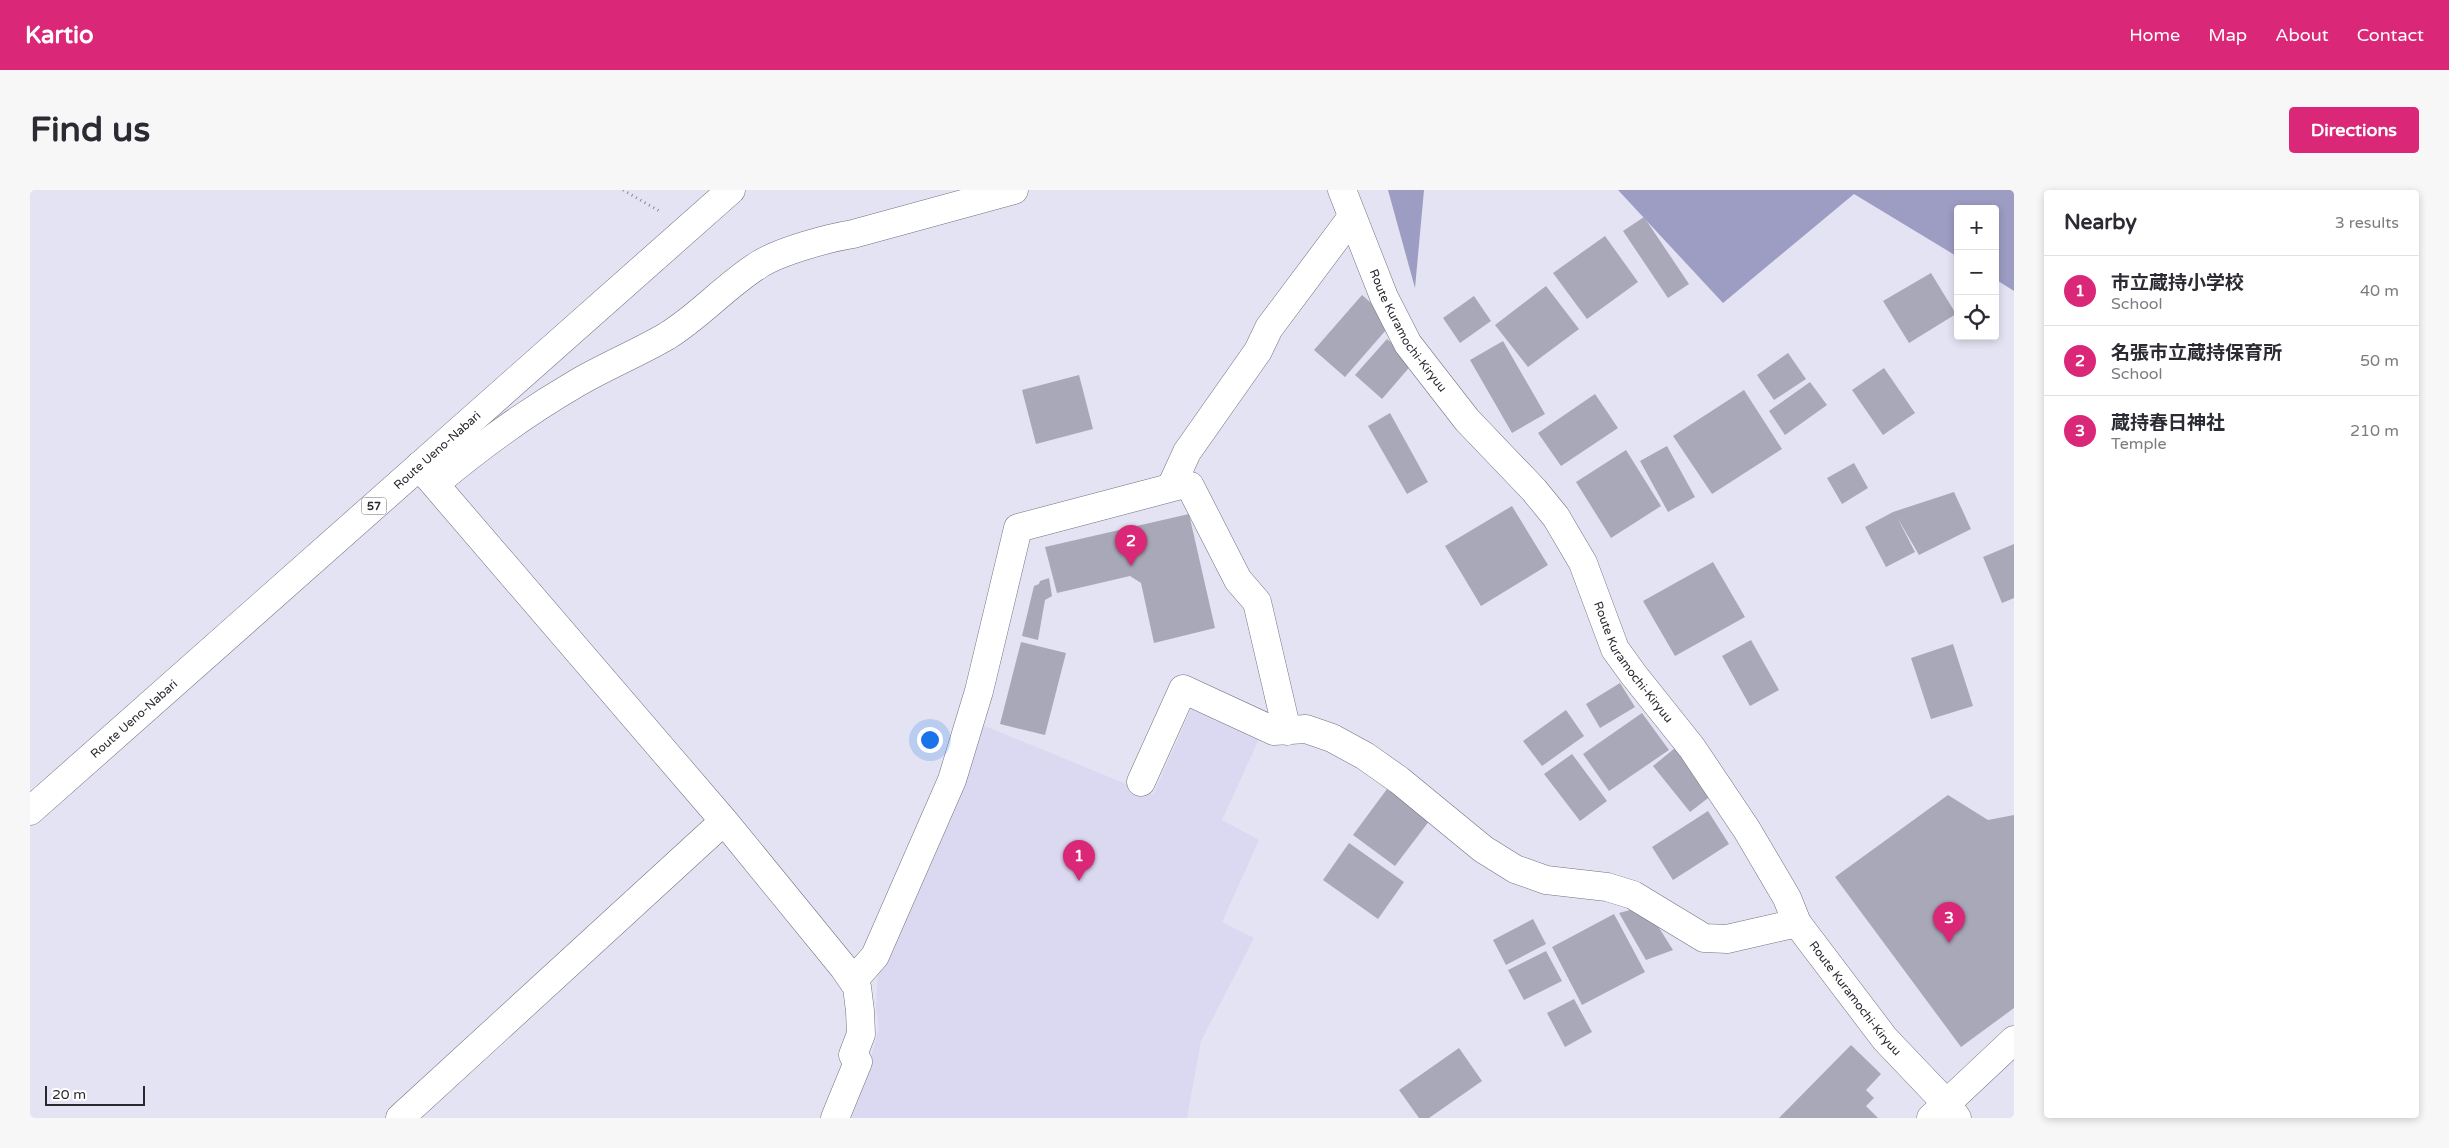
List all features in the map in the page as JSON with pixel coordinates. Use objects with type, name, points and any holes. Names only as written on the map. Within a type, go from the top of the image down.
[{"type":"street","points":[[835,1118],[858,1062],[853,1055],[861,1034],[857,987],[844,968],[724,821],[427,475],[456,466],[552,399],[691,320],[761,264],[829,238],[853,234],[1014,190]]},
{"type":"street","name":"Route Kuramochi-Kiryuu","points":[[1342,190],[1384,297],[1408,344],[1467,420],[1534,490],[1556,517],[1583,563],[1615,649],[1692,748],[1747,830],[1786,898],[1797,923],[1945,1113]]},
{"type":"street","name":"Route Ueno-Nabari","points":[[30,811],[427,475],[724,196]]},
{"type":"street","points":[[1171,487],[1187,452],[1258,351],[1268,328],[1352,216]]},
{"type":"street","points":[[853,981],[875,956],[952,780],[979,691],[1018,528],[1181,484],[1190,486],[1238,580],[1257,602],[1287,732]]},
{"type":"street","points":[[1141,782],[1183,690],[1274,731],[1287,732],[1306,729],[1332,738],[1365,756],[1399,780],[1483,849],[1516,869],[1546,880],[1607,888],[1633,895],[1704,938],[1727,939],[1797,923]]},
{"type":"street","points":[[400,1118],[724,821]]},
{"type":"street","points":[[1945,1113],[2014,1040]]},
{"type":"path","points":[[623,190],[689,227]]},
{"type":"shaded area","points":[[1388,190],[1424,190],[1415,288]]},
{"type":"shaded area","points":[[1618,190],[2014,190],[2014,291],[1999,282],[1999,205],[1954,205],[1954,255],[1854,194],[1723,303]]},
{"type":"shaded area","points":[[1193,705],[1260,737],[1222,820],[1259,840],[1222,922],[1254,938],[1201,1041],[1187,1118],[846,1118],[868,1067],[879,1029],[876,1007],[878,971],[980,724],[1153,795]]},
{"type":"building","points":[[1644,217],[1689,284],[1668,298],[1623,231]]},
{"type":"building","points":[[1605,236],[1638,282],[1587,319],[1553,273]]},
{"type":"building","points":[[1931,273],[1954,311],[1954,315],[1909,343],[1883,301]]},
{"type":"building","points":[[1546,286],[1579,329],[1528,367],[1495,325]]},
{"type":"building","points":[[1362,295],[1393,322],[1345,377],[1314,350]]},
{"type":"building","points":[[1474,296],[1491,321],[1460,343],[1443,318]]},
{"type":"building","points":[[1387,339],[1414,362],[1382,399],[1355,375]]},
{"type":"building","points":[[1503,341],[1545,414],[1512,433],[1470,360]]},
{"type":"building","points":[[1788,353],[1806,379],[1774,400],[1757,375]]},
{"type":"building","points":[[1884,368],[1915,413],[1883,435],[1852,390]]},
{"type":"building","points":[[1079,375],[1093,429],[1036,444],[1022,390]]},
{"type":"building","points":[[1810,382],[1827,405],[1785,435],[1769,411]]},
{"type":"building","points":[[1744,390],[1782,449],[1712,494],[1673,436]]},
{"type":"building","points":[[1595,394],[1618,428],[1561,466],[1538,433]]},
{"type":"building","points":[[1390,413],[1428,482],[1407,494],[1368,426]]},
{"type":"building","points":[[1667,446],[1695,497],[1668,512],[1640,461]]},
{"type":"building","points":[[1626,450],[1661,506],[1611,538],[1576,482]]},
{"type":"building","points":[[1854,463],[1868,488],[1842,504],[1827,478]]},
{"type":"building","points":[[1954,492],[1971,529],[1919,555],[1897,517],[1915,552],[1886,567],[1865,527],[1893,512]]},
{"type":"building","points":[[1512,506],[1548,565],[1481,606],[1445,546]]},
{"type":"building","points":[[1189,514],[1215,628],[1154,643],[1141,583],[1130,576],[1057,593],[1045,547]]},
{"type":"building","points":[[2014,544],[2014,598],[2002,603],[1983,557]]},
{"type":"building","points":[[1713,562],[1745,617],[1675,656],[1643,601]]},
{"type":"building","points":[[1049,578],[1052,596],[1045,600],[1038,640],[1022,636],[1034,586],[1039,584],[1040,581]]},
{"type":"building","points":[[1751,640],[1779,690],[1750,706],[1722,656]]},
{"type":"building","points":[[1021,642],[1066,653],[1045,735],[1000,724]]},
{"type":"building","points":[[1953,644],[1973,706],[1931,719],[1911,658]]},
{"type":"building","points":[[1620,683],[1635,707],[1600,728],[1586,704]]},
{"type":"building","points":[[1566,710],[1584,736],[1542,766],[1523,741]]},
{"type":"building","points":[[1642,713],[1669,750],[1609,791],[1583,754]]},
{"type":"building","points":[[1675,748],[1712,795],[1690,812],[1653,766]]},
{"type":"building","points":[[1572,754],[1607,801],[1580,821],[1544,774]]},
{"type":"building","points":[[1387,789],[1430,820],[1395,866],[1353,835]]},
{"type":"building","points":[[1948,795],[1988,820],[2014,815],[2014,1008],[1961,1047],[1835,877]]},
{"type":"building","points":[[1708,811],[1729,844],[1673,880],[1652,847]]},
{"type":"building","points":[[1349,843],[1404,882],[1378,919],[1323,880]]},
{"type":"building","points":[[1630,910],[1656,923],[1673,950],[1646,960],[1619,913]]},
{"type":"building","points":[[1614,914],[1645,972],[1582,1005],[1552,947]]},
{"type":"building","points":[[1533,919],[1546,944],[1506,965],[1493,940]]},
{"type":"building","points":[[1546,951],[1562,981],[1524,1000],[1508,970]]},
{"type":"building","points":[[1574,999],[1592,1032],[1565,1047],[1547,1013]]},
{"type":"building","points":[[1851,1045],[1881,1074],[1866,1090],[1874,1098],[1866,1106],[1878,1118],[1779,1118]]},
{"type":"building","points":[[1459,1048],[1482,1081],[1429,1118],[1419,1118],[1399,1090]]},
{"type":"place","name":"名張市立蔵持保育所","points":[[1131,566]]},
{"type":"place","name":"市立蔵持小学校","points":[[1079,881]]},
{"type":"place","name":"蔵持春日神社","points":[[1949,943]]}]
